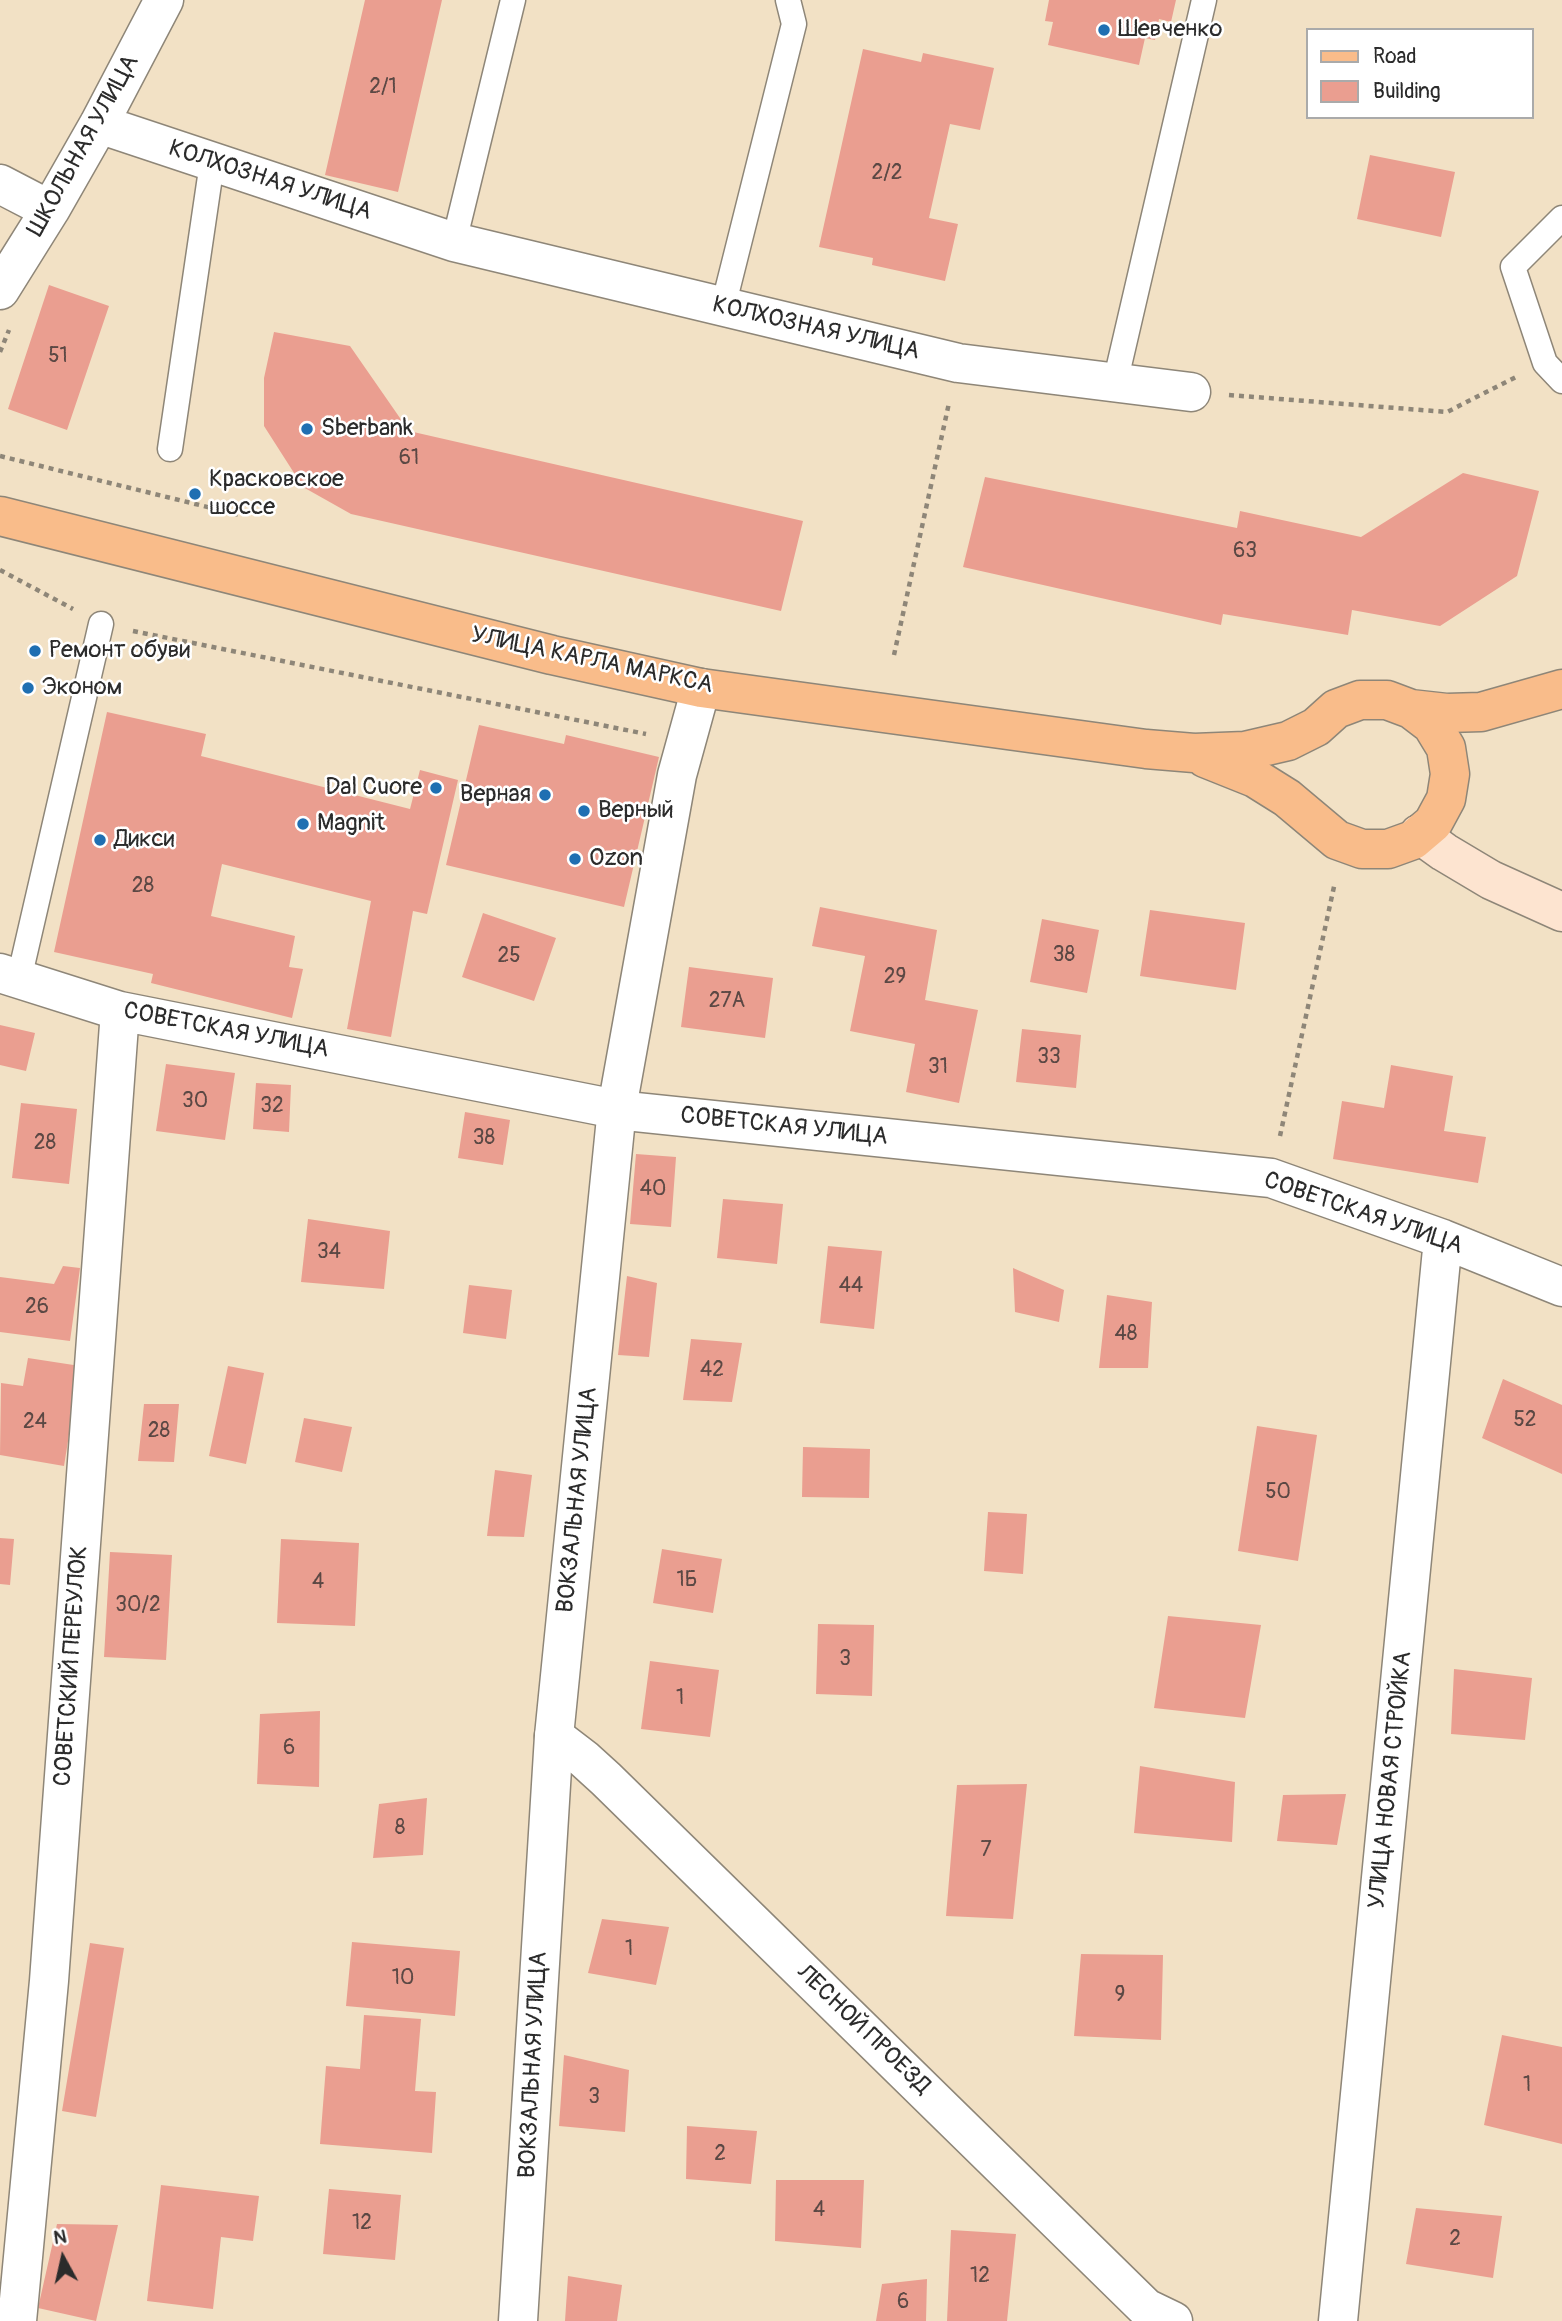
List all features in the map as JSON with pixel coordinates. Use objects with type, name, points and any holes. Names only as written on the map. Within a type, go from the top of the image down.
[{"type":"main road","name":"УЛИЦА КАРЛА МАРКСА","points":[[0,516],[552,655],[701,688],[1133,747],[1194,753],[1245,751],[1288,741],[1316,727],[1336,709],[1360,700],[1387,700],[1411,709],[1447,713],[1481,712],[1562,689]]},
{"type":"main road","name":"УЛИЦА КАРЛА МАРКСА","points":[[1450,774],[1488,727],[1527,701]]},
{"type":"main road","name":"УЛИЦА КАРЛА МАРКСА","points":[[1194,753],[1255,778],[1287,798],[1337,840],[1362,849],[1388,849],[1413,840],[1433,822],[1446,799],[1450,774],[1446,748],[1432,725],[1411,709]]},
{"type":"main road","name":"УЛИЦА КАРЛА МАРКСА","points":[[1316,727],[1303,749],[1298,775],[1303,801],[1316,824]]},
{"type":"main road","points":[[1419,834],[1491,880],[1562,912]]},
{"type":"street","name":"ШКОЛЬНАЯ УЛИЦА","points":[[0,290],[99,124],[164,0]]},
{"type":"street","name":"КОЛХОЗНАЯ УЛИЦА","points":[[99,124],[454,242],[957,363],[1191,392]]},
{"type":"street","points":[[0,184],[50,210]]},
{"type":"street","name":"ВОКЗАЛЬНАЯ УЛИЦА","points":[[519,2321],[554,1736],[617,1108],[677,775],[701,688]]},
{"type":"street","name":"СОВЕТСКАЯ УЛИЦА","points":[[9,976],[120,1011],[617,1108],[1271,1178],[1443,1239],[1562,1287]]},
{"type":"street","name":"СОВЕТСКИЙ ПЕРЕУЛОК","points":[[17,2321],[49,1981],[120,1011]]},
{"type":"street","name":"УЛИЦА НОВАЯ СТРОЙКА","points":[[1338,2321],[1443,1239]]},
{"type":"street","name":"ЛЕСНОЙ ПРОЕЗД","points":[[554,1736],[606,1779],[1146,2308],[1173,2321]]},
{"type":"lane","points":[[454,242],[513,0]]},
{"type":"lane","points":[[723,307],[794,24],[788,0]]},
{"type":"lane","points":[[1115,383],[1203,0]]},
{"type":"lane","points":[[170,449],[212,163]]},
{"type":"lane","points":[[1562,218],[1513,267],[1545,363],[1562,381]]},
{"type":"lane","points":[[9,976],[101,625]]},
{"type":"path","points":[[894,655],[957,363]]},
{"type":"path","points":[[1191,392],[1447,412],[1545,363]]},
{"type":"path","points":[[0,456],[240,515]]},
{"type":"path","points":[[0,570],[101,625],[657,736]]},
{"type":"path","points":[[1271,1178],[1335,882]]},
{"type":"building","points":[[365,0],[442,0],[398,192],[325,175]]},
{"type":"building","name":"Шевченко","points":[[1049,0],[1176,0],[1171,22],[1159,19],[1155,40],[1145,38],[1139,65],[1048,45],[1053,22],[1045,21]]},
{"type":"building","points":[[863,49],[921,62],[923,53],[994,68],[980,130],[950,124],[929,218],[958,224],[945,281],[872,265],[873,258],[819,247]]},
{"type":"building","points":[[1370,155],[1455,172],[1441,237],[1357,219]]},
{"type":"building","points":[[49,285],[109,306],[67,430],[8,409]]},
{"type":"building","points":[[274,332],[350,346],[409,431],[803,521],[781,611],[351,514],[303,487],[264,426],[264,378]]},
{"type":"building","points":[[1463,473],[1539,491],[1517,576],[1440,626],[1352,610],[1348,635],[1223,614],[1221,625],[963,567],[985,477],[1237,528],[1240,511],[1361,537]]},
{"type":"building","points":[[107,712],[206,734],[201,756],[410,809],[420,770],[458,780],[427,914],[413,911],[391,1037],[347,1029],[371,901],[222,864],[211,916],[295,936],[289,967],[303,969],[292,1018],[151,983],[153,974],[54,952]]},
{"type":"building","points":[[479,725],[564,744],[566,735],[659,757],[624,907],[446,865]]},
{"type":"building","points":[[820,907],[937,930],[925,1000],[978,1010],[959,1103],[906,1092],[915,1044],[850,1031],[865,956],[812,946]]},
{"type":"building","points":[[1150,910],[1245,923],[1236,990],[1140,976]]},
{"type":"building","points":[[483,913],[556,938],[534,1001],[462,977]]},
{"type":"building","points":[[1042,919],[1099,930],[1087,993],[1030,982]]},
{"type":"building","points":[[689,967],[773,978],[765,1038],[681,1027]]},
{"type":"building","points":[[0,1025],[35,1033],[26,1071],[0,1065]]},
{"type":"building","points":[[1022,1029],[1081,1035],[1076,1088],[1016,1082]]},
{"type":"building","points":[[166,1064],[235,1073],[225,1140],[156,1131]]},
{"type":"building","points":[[1391,1065],[1453,1076],[1444,1131],[1486,1137],[1478,1183],[1333,1159],[1342,1101],[1384,1108]]},
{"type":"building","points":[[256,1083],[291,1085],[289,1132],[253,1129]]},
{"type":"building","points":[[21,1103],[77,1109],[69,1184],[12,1178]]},
{"type":"building","points":[[465,1112],[510,1120],[503,1165],[458,1158]]},
{"type":"building","points":[[636,1154],[676,1157],[671,1227],[630,1224]]},
{"type":"building","points":[[723,1199],[783,1204],[777,1264],[717,1258]]},
{"type":"building","points":[[308,1219],[390,1231],[384,1289],[301,1282]]},
{"type":"building","points":[[828,1246],[882,1251],[874,1329],[820,1323]]},
{"type":"building","points":[[63,1266],[80,1268],[70,1341],[0,1332],[0,1277],[54,1284]]},
{"type":"building","points":[[1013,1268],[1064,1290],[1059,1322],[1015,1312]]},
{"type":"building","points":[[627,1276],[657,1283],[649,1357],[618,1355]]},
{"type":"building","points":[[469,1285],[512,1290],[506,1339],[463,1333]]},
{"type":"building","points":[[1107,1295],[1152,1302],[1148,1368],[1099,1368]]},
{"type":"building","points":[[691,1339],[742,1343],[732,1402],[683,1400]]},
{"type":"building","points":[[28,1358],[80,1366],[64,1466],[0,1455],[1,1383],[23,1386]]},
{"type":"building","points":[[228,1366],[264,1373],[246,1464],[209,1456]]},
{"type":"building","points":[[1503,1379],[1562,1405],[1562,1474],[1482,1438]]},
{"type":"building","points":[[144,1404],[179,1404],[174,1462],[138,1461]]},
{"type":"building","points":[[304,1418],[352,1427],[342,1472],[295,1462]]},
{"type":"building","points":[[1257,1426],[1317,1435],[1298,1561],[1238,1551]]},
{"type":"building","points":[[803,1447],[870,1449],[869,1498],[802,1497]]},
{"type":"building","points":[[495,1470],[532,1475],[524,1537],[487,1536]]},
{"type":"building","points":[[988,1512],[1027,1514],[1023,1574],[984,1571]]},
{"type":"building","points":[[0,1538],[14,1539],[10,1585],[0,1584]]},
{"type":"building","points":[[281,1539],[359,1543],[355,1626],[277,1623]]},
{"type":"building","points":[[662,1549],[722,1559],[713,1613],[653,1603]]},
{"type":"building","points":[[110,1552],[172,1555],[166,1660],[104,1657]]},
{"type":"building","points":[[1168,1616],[1261,1625],[1245,1718],[1154,1708]]},
{"type":"building","points":[[818,1624],[874,1625],[872,1696],[816,1694]]},
{"type":"building","points":[[650,1661],[719,1670],[710,1737],[641,1729]]},
{"type":"building","points":[[1454,1669],[1532,1678],[1525,1740],[1451,1734]]},
{"type":"building","points":[[320,1711],[319,1787],[257,1784],[260,1714]]},
{"type":"building","points":[[1140,1766],[1235,1782],[1232,1842],[1134,1833]]},
{"type":"building","points":[[1027,1784],[1013,1919],[946,1916],[957,1785]]},
{"type":"building","points":[[1346,1794],[1337,1845],[1277,1841],[1283,1795]]},
{"type":"building","points":[[427,1798],[423,1855],[373,1858],[379,1804]]},
{"type":"building","points":[[602,1919],[669,1927],[656,1985],[588,1973]]},
{"type":"building","points":[[352,1942],[460,1951],[455,2016],[346,2006]]},
{"type":"building","points":[[90,1943],[124,1948],[96,2117],[62,2111]]},
{"type":"building","points":[[1081,1954],[1163,1955],[1161,2040],[1074,2036]]},
{"type":"building","points":[[364,2015],[421,2019],[415,2091],[436,2092],[432,2153],[320,2144],[326,2066],[360,2069]]},
{"type":"building","points":[[1502,2035],[1562,2047],[1562,2144],[1484,2125]]},
{"type":"building","points":[[564,2055],[629,2070],[625,2132],[559,2126]]},
{"type":"building","points":[[687,2126],[757,2131],[751,2184],[686,2179]]},
{"type":"building","points":[[776,2180],[864,2180],[861,2248],[775,2241]]},
{"type":"building","points":[[161,2185],[259,2196],[253,2241],[221,2237],[213,2309],[147,2301]]},
{"type":"building","points":[[329,2189],[401,2195],[395,2260],[323,2254]]},
{"type":"building","points":[[1416,2208],[1502,2216],[1493,2278],[1406,2264]]},
{"type":"building","points":[[57,2224],[118,2225],[96,2321],[38,2308]]},
{"type":"building","points":[[951,2230],[1016,2234],[1007,2321],[947,2321]]},
{"type":"building","points":[[568,2276],[622,2285],[617,2321],[565,2321]]},
{"type":"building","points":[[927,2279],[926,2321],[876,2321],[882,2284]]},
{"type":"place","name":"Шевченко","points":[[1104,30]]},
{"type":"place","name":"Sberbank","points":[[307,429]]},
{"type":"place","name":"Красковское шоссе","points":[[195,494]]},
{"type":"place","name":"Ремонт обуви","points":[[35,651]]},
{"type":"place","name":"Эконом","points":[[28,688]]},
{"type":"place","name":"Dal Cuore","points":[[436,788]]},
{"type":"place","name":"Верная","points":[[545,795]]},
{"type":"place","name":"Верный","points":[[584,811]]},
{"type":"place","name":"Magnit","points":[[303,824]]},
{"type":"place","name":"Дикси","points":[[100,840]]},
{"type":"place","name":"Ozon","points":[[575,859]]}]
